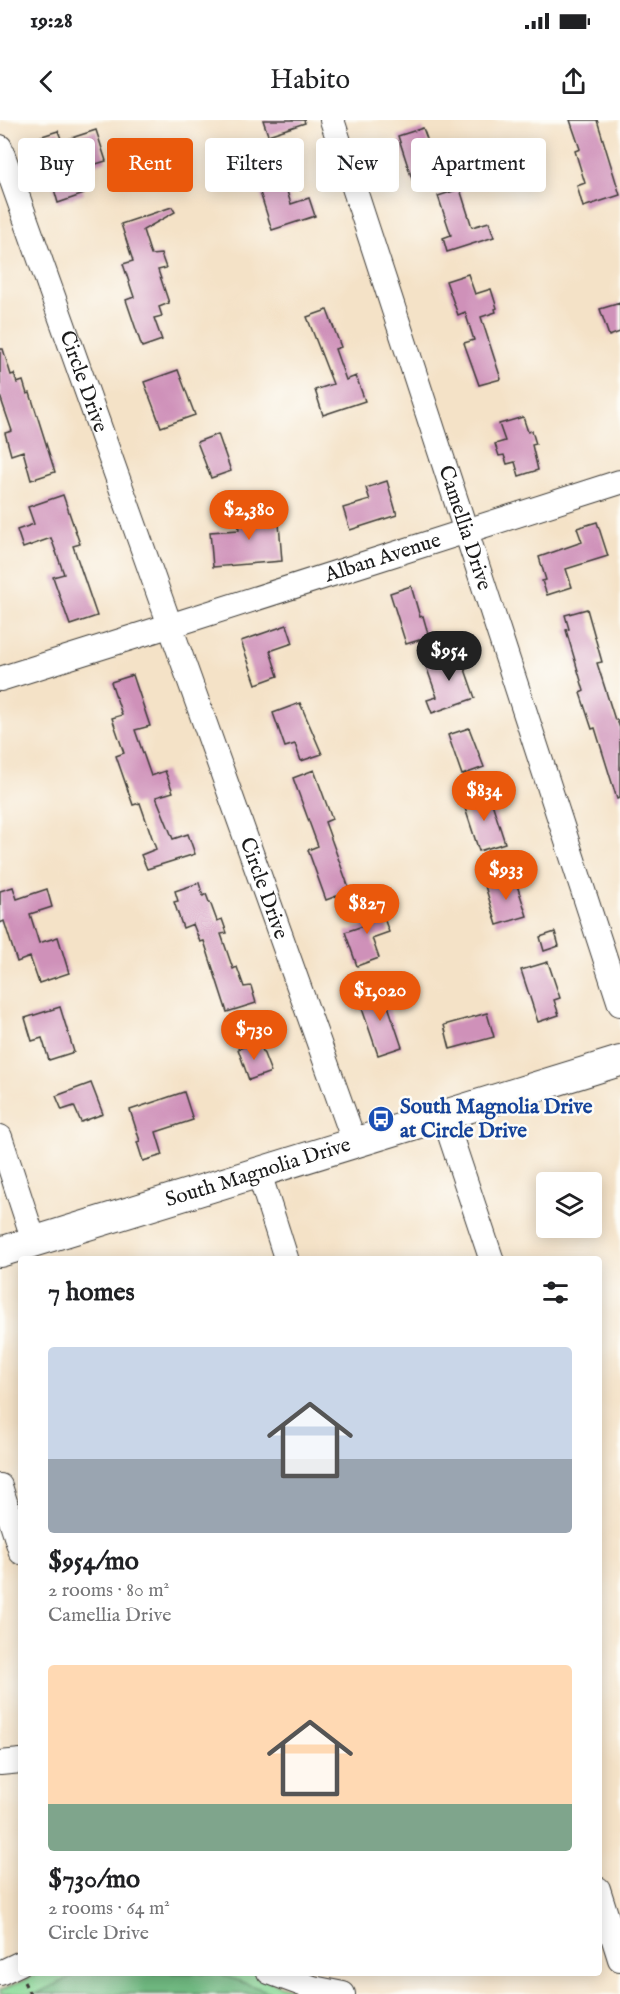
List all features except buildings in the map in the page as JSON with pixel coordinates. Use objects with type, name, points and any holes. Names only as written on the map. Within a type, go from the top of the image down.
[{"type":"main road","name":"South Magnolia Drive","points":[[0,1252],[620,1061]]},
{"type":"street","name":"Camellia Drive","points":[[332,120],[620,1004]]},
{"type":"street","name":"Circle Drive","points":[[0,147],[355,1144]]},
{"type":"street","name":"Alban Avenue","points":[[0,679],[620,482]]},
{"type":"street","points":[[444,1117],[490,1256]]},
{"type":"street","points":[[0,1137],[34,1242]]},
{"type":"street","points":[[260,1173],[285,1256]]},
{"type":"street","points":[[0,1486],[18,1543]]},
{"type":"street","points":[[0,1763],[18,1761]]},
{"type":"street","points":[[602,1902],[620,1959]]},
{"type":"street","points":[[0,1973],[18,1964]]},
{"type":"street","points":[[280,1976],[313,1988],[343,1994]]},
{"type":"green space","points":[[32,1976],[261,1976],[279,1985],[310,1994],[0,1994],[0,1991]]},
{"type":"green space","points":[[72,1976],[225,1976],[275,1994],[36,1994]]},
{"type":"place","name":"South Magnolia Drive at Circle Drive","points":[[381,1119]]}]
